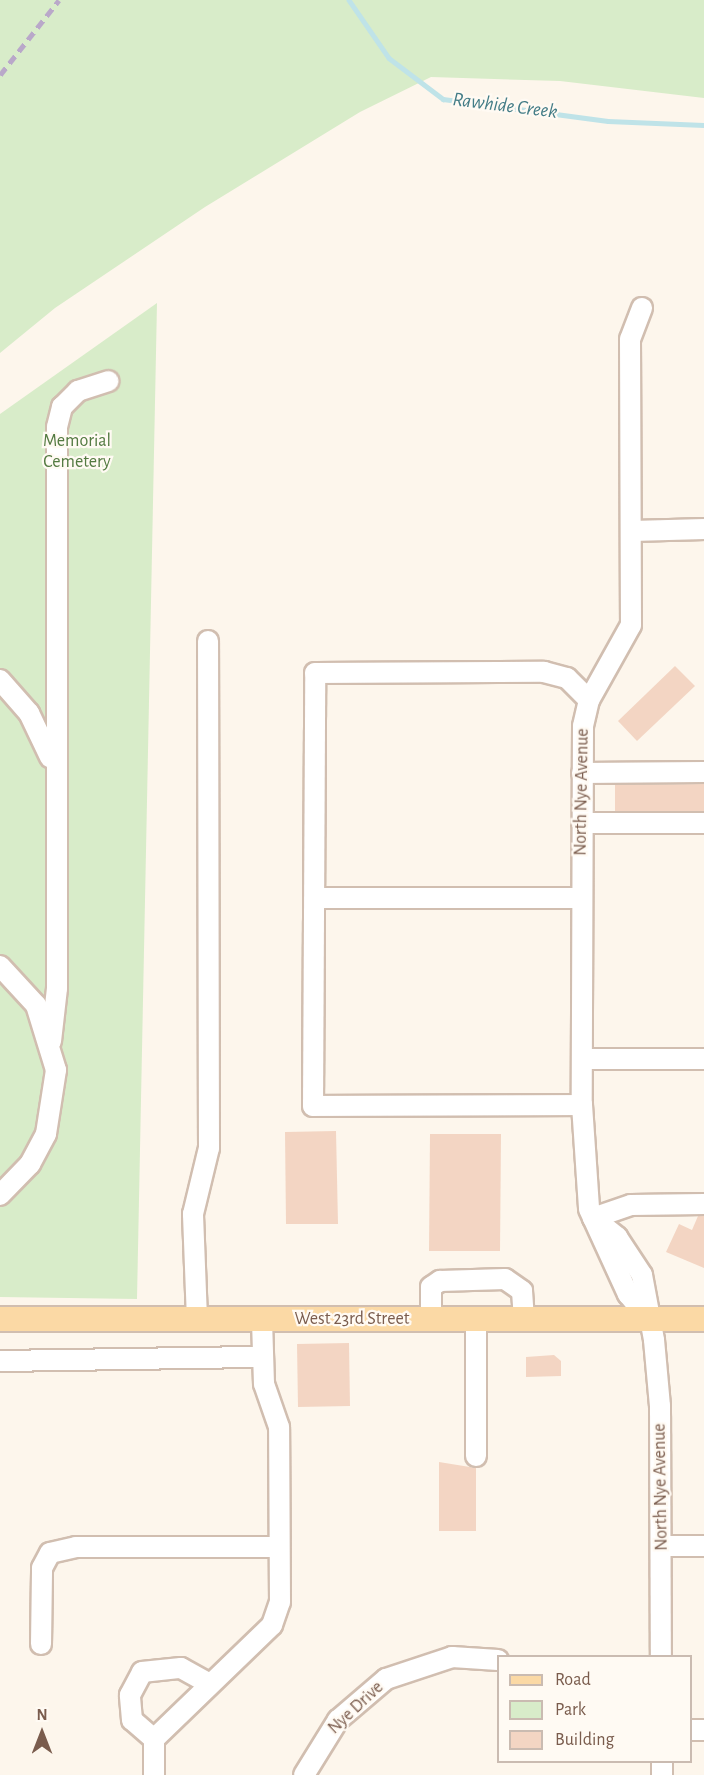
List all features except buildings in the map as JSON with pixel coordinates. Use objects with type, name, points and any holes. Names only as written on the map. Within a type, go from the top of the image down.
[{"type":"main road","name":"West 23rd Street","points":[[0,1318],[704,1319]]},
{"type":"street","name":"North Nye Avenue","points":[[642,308],[630,339],[633,531],[631,626],[589,699],[582,772],[582,1106],[584,1189],[593,1218],[633,1258],[645,1285],[659,1384],[661,1655]]},
{"type":"street","points":[[0,1195],[30,1164],[49,1125],[56,1079],[51,1041],[57,988],[53,765],[57,427],[62,407],[78,391],[108,381]]},
{"type":"street","points":[[633,531],[704,529]]},
{"type":"street","points":[[196,1319],[193,1214],[209,1148],[208,641]]},
{"type":"street","points":[[582,1106],[313,1106],[315,673],[544,672],[567,678],[589,699]]},
{"type":"street","points":[[0,680],[29,713],[53,765]]},
{"type":"street","points":[[582,772],[704,772]]},
{"type":"street","points":[[582,823],[704,823]]},
{"type":"street","points":[[315,898],[581,898]]},
{"type":"street","points":[[0,966],[36,1005],[51,1041]]},
{"type":"street","points":[[582,1059],[704,1059]]},
{"type":"street","points":[[593,1218],[631,1205],[704,1204]]},
{"type":"street","points":[[430,1319],[431,1287],[440,1281],[505,1279],[522,1291],[524,1319]]},
{"type":"street","points":[[154,1775],[154,1739],[272,1625],[280,1602],[279,1427],[265,1390],[261,1356],[262,1319]]},
{"type":"street","points":[[476,1319],[476,1456]]},
{"type":"street","points":[[0,1361],[261,1356]]},
{"type":"street","points":[[662,1546],[704,1546]]},
{"type":"street","points":[[41,1644],[42,1568],[50,1553],[76,1547],[279,1547]]},
{"type":"street","name":"Nye Drive","points":[[304,1775],[338,1720],[386,1679],[452,1657],[497,1660]]},
{"type":"street","points":[[154,1739],[132,1720],[130,1695],[142,1672],[181,1668],[210,1684]]},
{"type":"green space","points":[[0,0],[704,0],[704,98],[560,81],[431,77],[360,112],[205,207],[55,308],[0,353]]},
{"type":"green space","name":"Memorial Cemetery","points":[[157,303],[137,1299],[0,1297],[0,414]]},
{"type":"waterway","name":"Rawhide Creek","points":[[349,0],[389,58],[443,99],[608,121],[704,125]]},
{"type":"railway","points":[[0,75],[59,0]]}]
